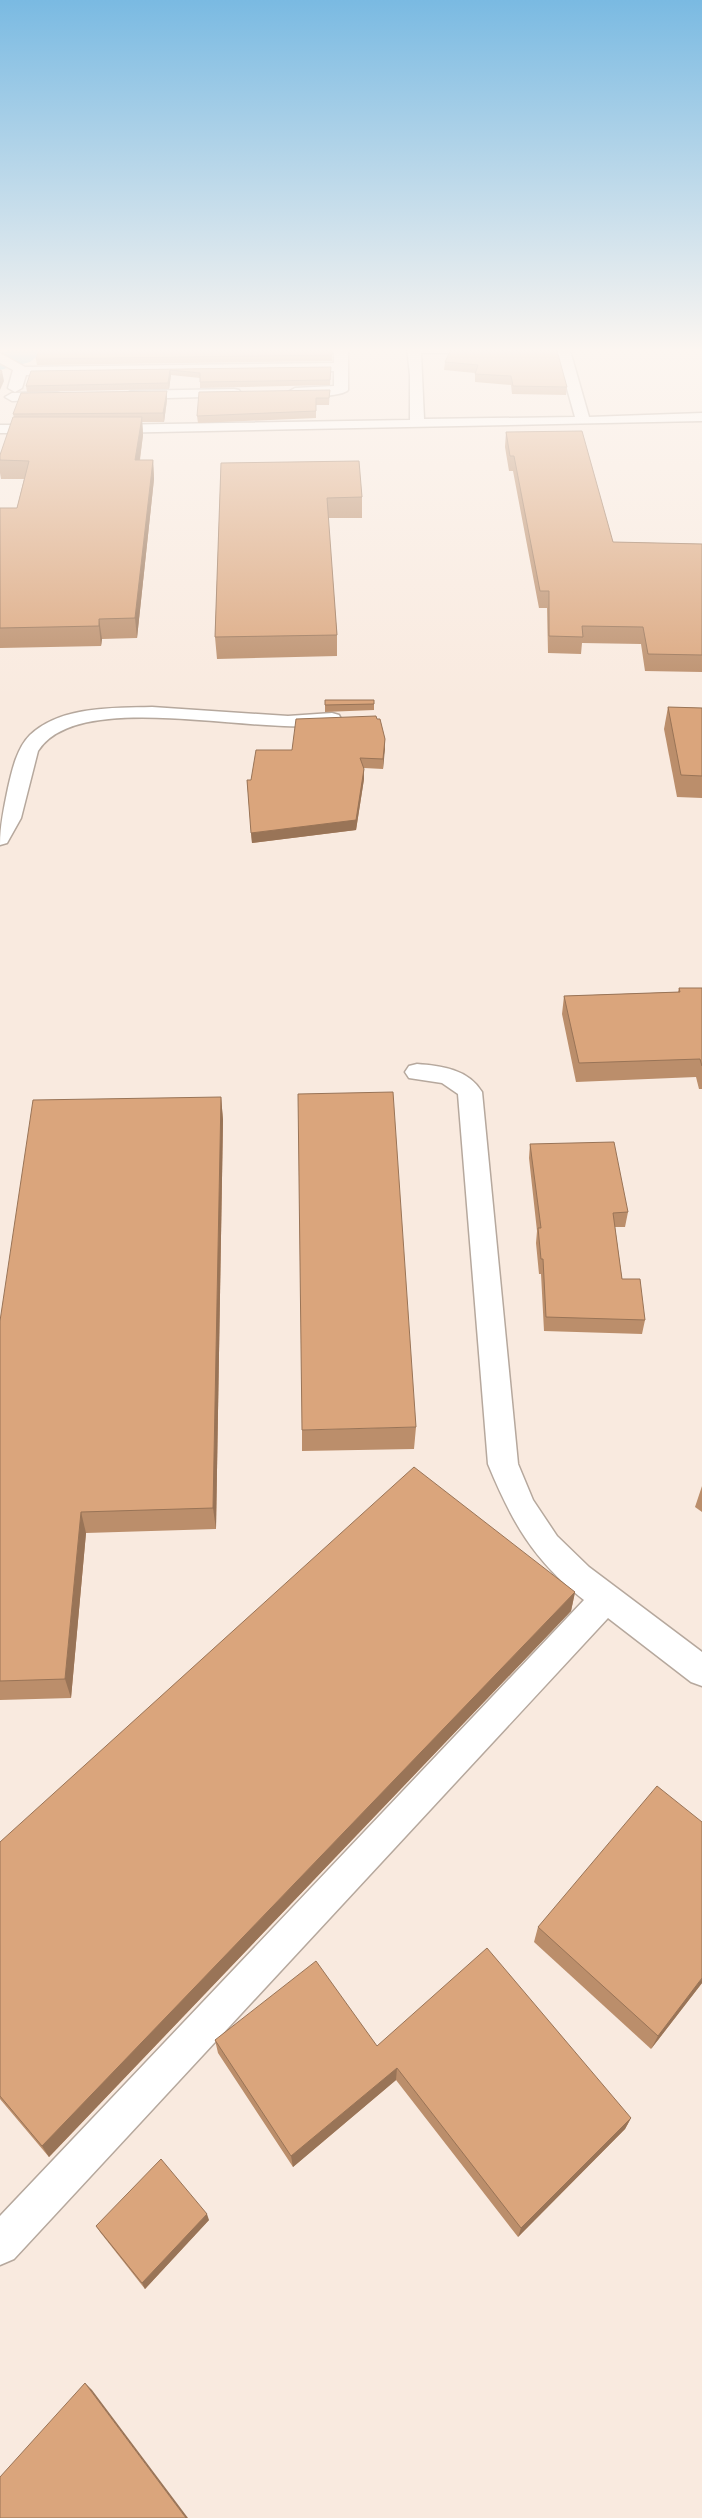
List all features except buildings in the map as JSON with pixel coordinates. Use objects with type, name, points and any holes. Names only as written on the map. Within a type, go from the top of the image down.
[{"type":"street","points":[[0,839],[9,824],[21,771],[34,742],[41,734],[66,720],[87,716],[135,713],[204,715],[285,721],[348,719]]},
{"type":"street","points":[[417,1072],[442,1074],[456,1079],[466,1086],[470,1092],[503,1464],[521,1507],[546,1545],[578,1576],[702,1671]]},
{"type":"street","points":[[0,2245],[606,1598]]}]
